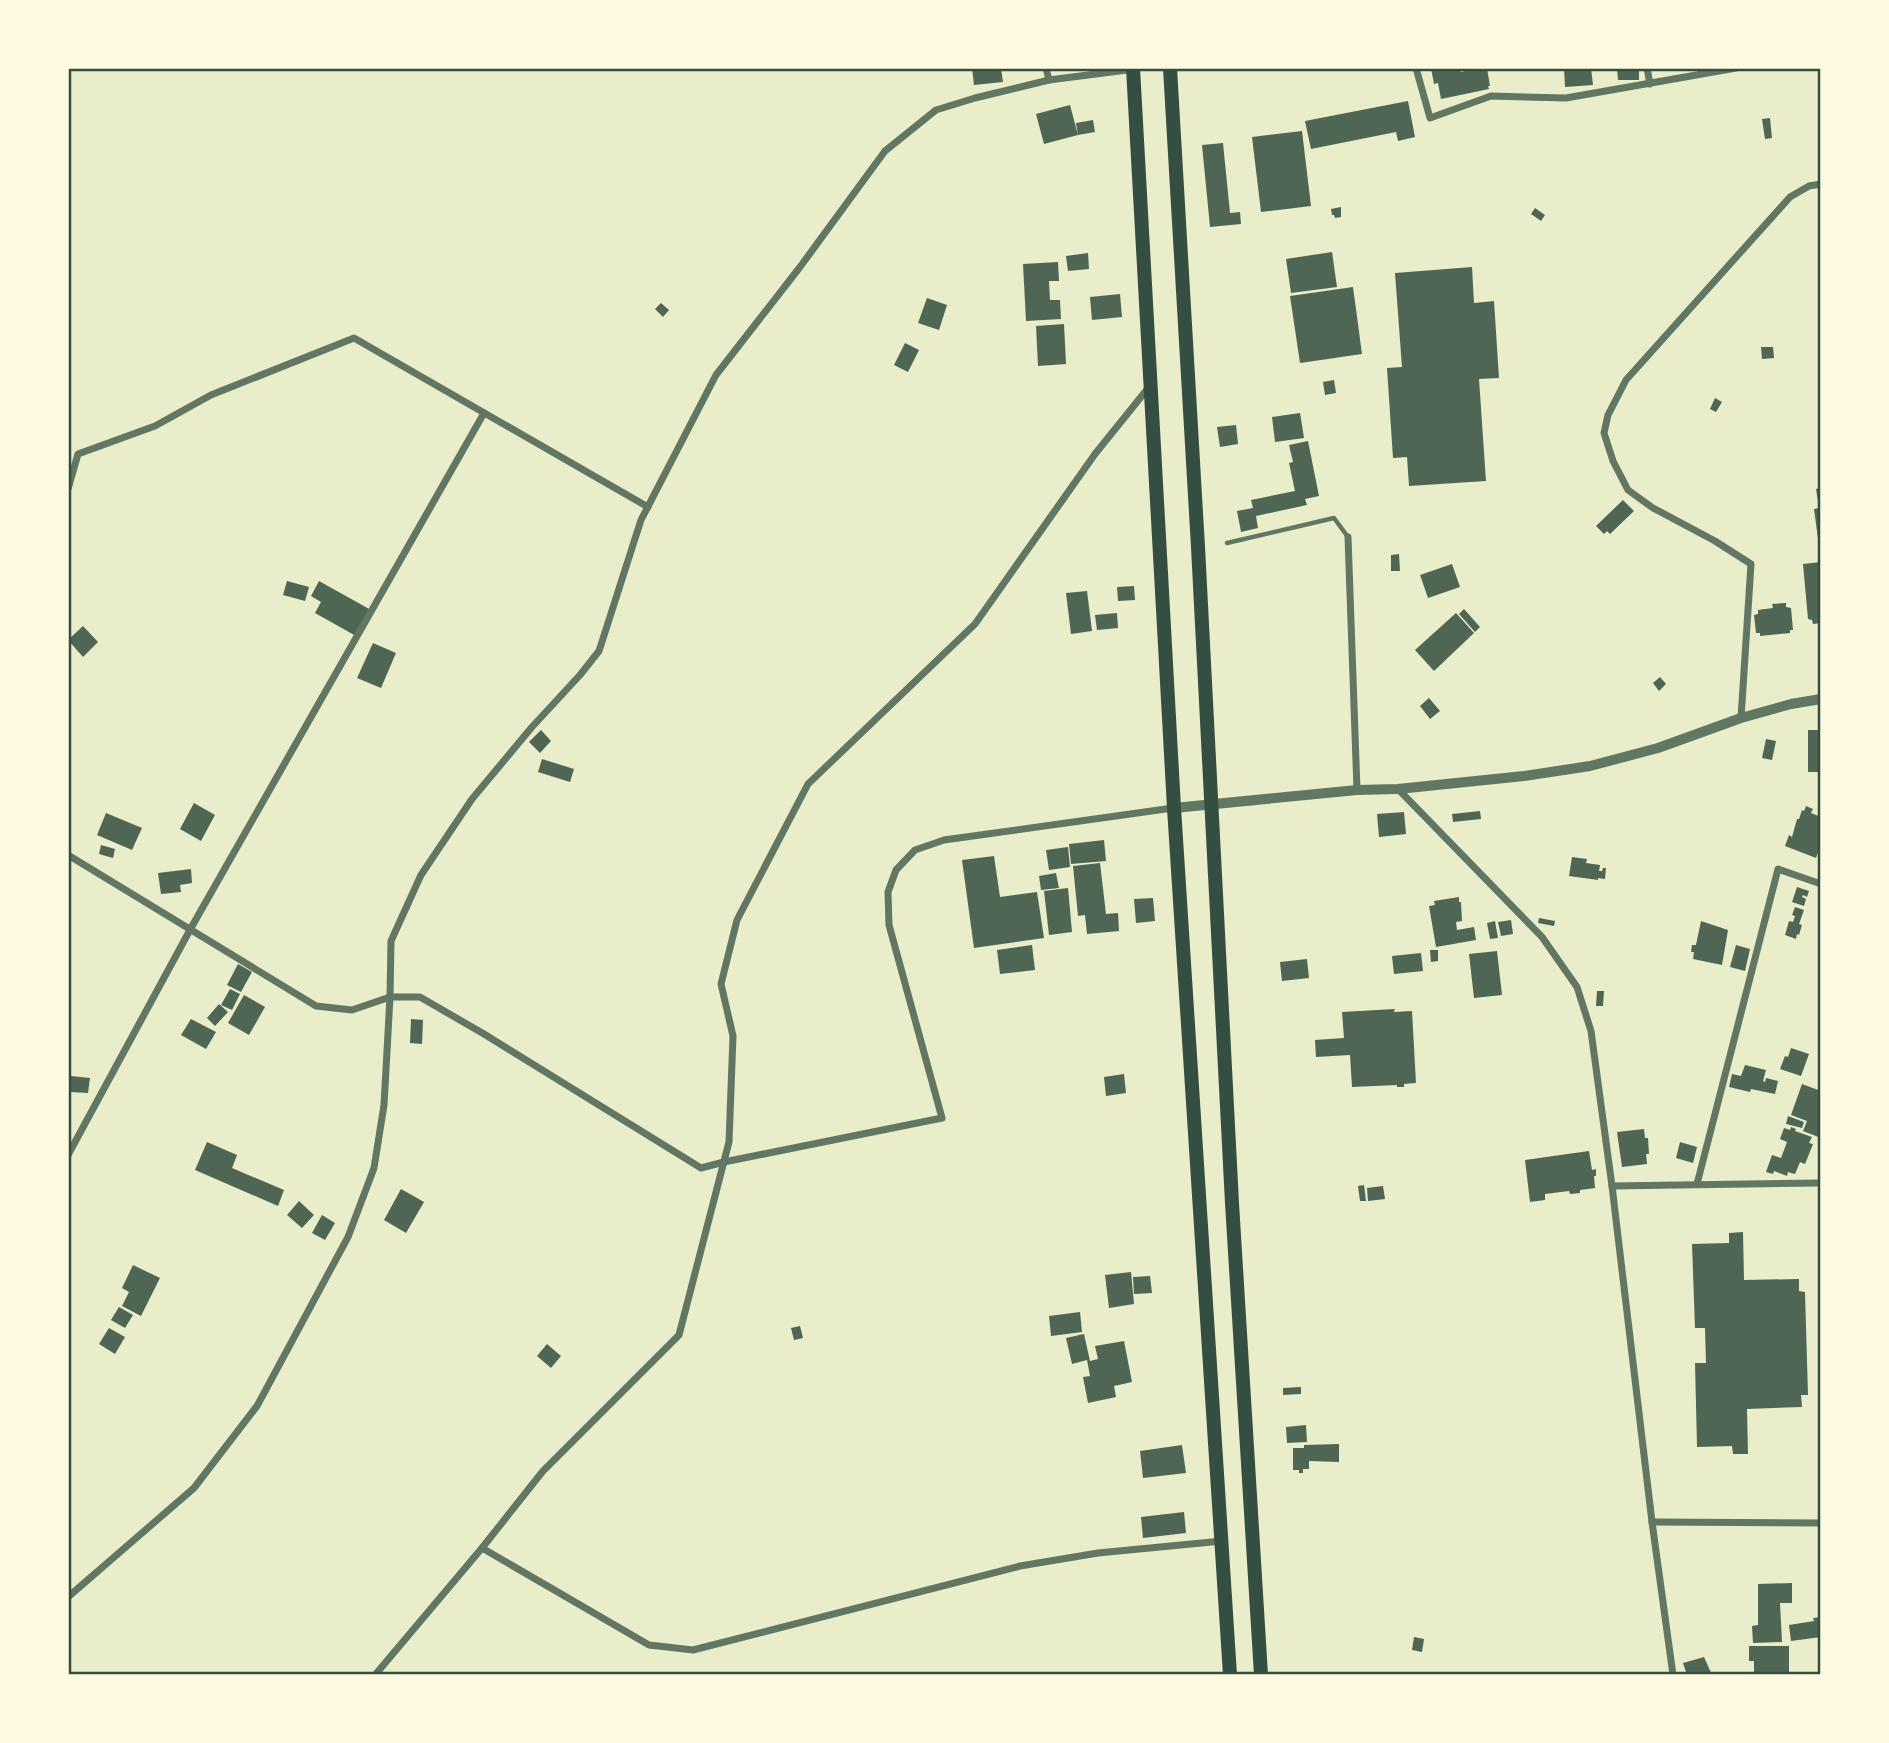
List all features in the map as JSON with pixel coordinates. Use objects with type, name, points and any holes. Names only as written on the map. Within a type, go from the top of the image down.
[{"type":"highway","points":[[1170,68],[1261,1675]]},
{"type":"highway","points":[[1134,69],[1174,808],[1230,1675]]},
{"type":"street","points":[[1046,68],[1049,80]]},
{"type":"street","points":[[1416,68],[1430,118],[1491,96],[1566,98],[1736,68]]},
{"type":"street","points":[[1647,68],[1650,84]]},
{"type":"street","points":[[68,1597],[194,1488],[257,1406],[348,1237],[374,1168],[384,1105],[391,941],[421,875],[472,799],[531,727],[599,651],[641,520],[716,375],[885,151],[936,110],[1049,80],[1134,69]]},
{"type":"street","points":[[1741,718],[1751,564],[1715,541],[1653,508],[1628,490],[1612,461],[1604,433],[1608,415],[1626,380],[1790,197],[1809,186],[1821,184]]},
{"type":"street","points":[[68,489],[79,454],[155,426],[211,395],[354,338],[648,507]]},
{"type":"street","points":[[375,1675],[482,1548],[542,1471],[679,1335],[729,1142],[733,1036],[721,984],[737,920],[808,785],[975,624],[1095,454],[1152,384]]},
{"type":"street","points":[[68,1155],[191,929],[484,413]]},
{"type":"street","points":[[1348,537],[1357,790]]},
{"type":"street","points":[[68,855],[316,1006],[352,1010],[390,997],[420,997],[701,1168],[942,1118],[889,925],[888,892],[897,870],[915,850],[944,840],[1174,808],[1357,790],[1398,789],[1590,766],[1658,748],[1741,718],[1821,699]]},
{"type":"street","points":[[1398,789],[1542,937],[1577,987],[1591,1031],[1673,1675]]},
{"type":"street","points":[[1697,1184],[1778,869],[1821,884]]},
{"type":"street","points":[[1612,1186],[1821,1183]]},
{"type":"street","points":[[1652,1522],[1821,1523]]},
{"type":"street","points":[[482,1548],[649,1645],[693,1650],[1020,1566],[1098,1553],[1222,1541]]},
{"type":"lane","points":[[1227,543],[1334,517],[1348,537]]},
{"type":"building","points":[[972,68],[1001,68],[1003,82],[974,85]]},
{"type":"building","points":[[1431,68],[1460,68],[1461,72],[1487,68],[1489,89],[1441,99]]},
{"type":"building","points":[[1564,68],[1591,68],[1593,85],[1565,87]]},
{"type":"building","points":[[1617,68],[1639,68],[1639,80],[1618,80]]},
{"type":"building","points":[[1408,101],[1415,137],[1398,141],[1396,132],[1311,149],[1305,121]]},
{"type":"building","points":[[1070,105],[1078,135],[1044,144],[1036,114]]},
{"type":"building","points":[[1770,118],[1772,138],[1765,139],[1762,119]]},
{"type":"building","points":[[1093,120],[1095,132],[1078,135],[1076,123]]},
{"type":"building","points":[[1302,131],[1311,206],[1261,212],[1252,137]]},
{"type":"building","points":[[1223,143],[1230,213],[1240,212],[1241,224],[1210,227],[1202,145]]},
{"type":"building","points":[[1341,207],[1341,217],[1335,218],[1331,209]]},
{"type":"building","points":[[1535,208],[1545,215],[1541,221],[1531,214]]},
{"type":"building","points":[[1332,252],[1337,287],[1291,293],[1286,259]]},
{"type":"building","points":[[1088,253],[1089,269],[1068,271],[1066,256]]},
{"type":"building","points":[[1058,262],[1059,281],[1049,281],[1050,300],[1060,300],[1061,319],[1026,321],[1023,264]]},
{"type":"building","points":[[1472,267],[1474,303],[1494,301],[1499,378],[1479,379],[1486,481],[1409,486],[1407,457],[1393,458],[1387,368],[1402,367],[1395,273]]},
{"type":"building","points":[[1353,287],[1362,354],[1300,363],[1290,296]]},
{"type":"building","points":[[1120,294],[1122,317],[1092,320],[1090,297]]},
{"type":"building","points":[[927,298],[947,305],[939,330],[918,323]]},
{"type":"building","points":[[661,303],[669,310],[663,317],[655,309]]},
{"type":"building","points":[[1064,324],[1066,364],[1038,366],[1036,326]]},
{"type":"building","points":[[905,343],[919,350],[908,372],[894,365]]},
{"type":"building","points":[[1761,347],[1773,347],[1774,358],[1762,359]]},
{"type":"building","points":[[1334,380],[1336,393],[1325,395],[1323,382]]},
{"type":"building","points":[[1715,398],[1722,402],[1716,412],[1710,409]]},
{"type":"building","points":[[1300,413],[1304,438],[1275,442],[1272,417]]},
{"type":"building","points":[[1236,425],[1238,444],[1220,447],[1217,427]]},
{"type":"building","points":[[1308,441],[1319,496],[1305,499],[1307,505],[1256,516],[1258,528],[1241,532],[1237,511],[1253,508],[1251,500],[1295,491],[1289,463],[1293,462],[1289,445]]},
{"type":"building","points":[[1821,488],[1819,546],[1814,509],[1819,508],[1816,489]]},
{"type":"building","points":[[1623,500],[1634,511],[1610,534],[1607,531],[1604,534],[1596,526]]},
{"type":"building","points":[[1399,554],[1400,571],[1391,571],[1391,555]]},
{"type":"building","points":[[1821,562],[1821,623],[1813,624],[1812,620],[1808,619],[1803,564]]},
{"type":"building","points":[[1452,564],[1460,587],[1428,598],[1420,575]]},
{"type":"building","points":[[287,581],[309,587],[305,601],[283,595]]},
{"type":"building","points":[[319,581],[371,610],[356,636],[315,613],[321,602],[311,596]]},
{"type":"building","points":[[1134,586],[1135,600],[1118,601],[1117,587]]},
{"type":"building","points":[[1087,591],[1092,631],[1071,634],[1066,593]]},
{"type":"building","points":[[1786,603],[1786,607],[1791,608],[1793,630],[1790,630],[1790,633],[1760,636],[1760,633],[1756,633],[1754,615],[1758,614],[1758,610],[1773,608],[1772,604]]},
{"type":"building","points":[[1464,609],[1480,627],[1475,632],[1459,614]]},
{"type":"building","points":[[1117,613],[1118,628],[1097,630],[1095,615]]},
{"type":"building","points":[[1456,613],[1474,633],[1434,671],[1415,650]]},
{"type":"building","points":[[83,626],[98,642],[83,657],[68,640]]},
{"type":"building","points":[[373,643],[396,653],[381,688],[357,678]]},
{"type":"building","points":[[1660,677],[1666,684],[1659,691],[1653,683]]},
{"type":"building","points":[[1429,698],[1440,711],[1430,719],[1420,706]]},
{"type":"building","points":[[541,730],[551,741],[540,753],[529,742]]},
{"type":"building","points":[[1808,730],[1821,730],[1821,772],[1808,772]]},
{"type":"building","points":[[1766,739],[1776,741],[1772,760],[1762,758]]},
{"type":"building","points":[[542,759],[574,769],[570,782],[538,772]]},
{"type":"building","points":[[194,803],[215,815],[201,841],[180,829]]},
{"type":"building","points":[[1806,806],[1813,809],[1811,813],[1821,817],[1821,844],[1816,858],[1785,846]]},
{"type":"building","points":[[1480,811],[1481,819],[1453,822],[1452,814]]},
{"type":"building","points":[[1404,812],[1406,834],[1379,837],[1377,814]]},
{"type":"building","points":[[106,813],[142,828],[132,850],[97,835]]},
{"type":"building","points":[[1104,840],[1106,861],[1071,864],[1069,844]]},
{"type":"building","points":[[101,845],[115,849],[113,858],[99,854]]},
{"type":"building","points":[[1068,847],[1070,867],[1049,870],[1046,850]]},
{"type":"building","points":[[994,856],[1000,897],[1037,892],[1044,938],[974,948],[962,860]]},
{"type":"building","points":[[1572,857],[1587,859],[1586,863],[1600,865],[1599,871],[1606,868],[1605,879],[1569,876]]},
{"type":"building","points":[[1100,863],[1106,914],[1118,913],[1119,931],[1087,934],[1085,915],[1078,916],[1073,866]]},
{"type":"building","points":[[191,869],[192,883],[180,885],[181,892],[161,894],[158,873]]},
{"type":"building","points":[[1056,873],[1059,888],[1041,890],[1039,876]]},
{"type":"building","points":[[1797,887],[1809,891],[1807,897],[1802,897],[1806,899],[1804,906],[1792,902]]},
{"type":"building","points":[[1068,888],[1072,932],[1049,935],[1044,891]]},
{"type":"building","points":[[1459,897],[1462,921],[1456,922],[1457,930],[1474,927],[1476,940],[1436,947],[1429,906],[1435,905],[1434,901]]},
{"type":"building","points":[[1153,898],[1155,921],[1136,923],[1134,899]]},
{"type":"building","points":[[1795,907],[1804,910],[1796,939],[1785,935],[1789,921],[1793,922]]},
{"type":"building","points":[[1539,918],[1555,921],[1554,926],[1538,923]]},
{"type":"building","points":[[1511,920],[1513,934],[1501,936],[1498,922]]},
{"type":"building","points":[[1495,921],[1498,938],[1490,939],[1487,923]]},
{"type":"building","points":[[1701,921],[1728,930],[1722,965],[1693,959],[1692,945],[1696,945]]},
{"type":"building","points":[[1032,945],[1035,970],[1000,974],[997,950]]},
{"type":"building","points":[[1736,945],[1750,949],[1745,971],[1730,967]]},
{"type":"building","points":[[1430,950],[1438,950],[1438,961],[1431,962]]},
{"type":"building","points":[[1497,951],[1502,995],[1474,998],[1469,954]]},
{"type":"building","points":[[1421,953],[1423,971],[1394,974],[1392,956]]},
{"type":"building","points":[[1307,959],[1309,978],[1282,981],[1280,962]]},
{"type":"building","points":[[238,964],[252,972],[241,992],[227,985]]},
{"type":"building","points":[[230,989],[240,994],[232,1010],[221,1005]]},
{"type":"building","points":[[1597,991],[1604,991],[1603,1006],[1596,1006]]},
{"type":"building","points":[[244,995],[265,1007],[249,1035],[228,1023]]},
{"type":"building","points":[[219,1004],[228,1012],[215,1026],[207,1018]]},
{"type":"building","points":[[1395,1009],[1394,1012],[1412,1011],[1416,1083],[1404,1084],[1404,1087],[1352,1087],[1350,1055],[1316,1057],[1315,1040],[1344,1038],[1342,1012]]},
{"type":"building","points":[[191,1019],[216,1032],[206,1049],[181,1035]]},
{"type":"building","points":[[411,1019],[423,1020],[422,1044],[410,1043]]},
{"type":"building","points":[[1791,1048],[1809,1054],[1801,1076],[1780,1069]]},
{"type":"building","points":[[1745,1065],[1766,1070],[1765,1082],[1766,1078],[1778,1081],[1775,1094],[1729,1087],[1732,1074],[1741,1076]]},
{"type":"building","points":[[1124,1074],[1126,1093],[1106,1096],[1104,1077]]},
{"type":"building","points":[[71,1076],[90,1078],[88,1093],[70,1092]]},
{"type":"building","points":[[1802,1084],[1821,1091],[1821,1138],[1803,1131],[1807,1121],[1791,1115]]},
{"type":"building","points":[[1788,1116],[1804,1122],[1802,1128],[1786,1124]]},
{"type":"building","points":[[1791,1127],[1812,1137],[1809,1143],[1813,1144],[1805,1164],[1800,1162],[1795,1174],[1788,1172],[1787,1176],[1774,1171],[1773,1174],[1766,1172],[1772,1155],[1781,1158],[1787,1142],[1780,1139],[1784,1128],[1790,1130]]},
{"type":"building","points":[[1644,1129],[1645,1138],[1648,1138],[1647,1164],[1622,1167],[1617,1132]]},
{"type":"building","points":[[207,1142],[237,1155],[232,1168],[284,1190],[278,1206],[195,1170]]},
{"type":"building","points":[[1680,1142],[1697,1147],[1693,1163],[1676,1158]]},
{"type":"building","points":[[1589,1151],[1592,1170],[1596,1169],[1595,1188],[1580,1190],[1580,1193],[1570,1194],[1569,1191],[1545,1194],[1545,1200],[1530,1202],[1525,1160]]},
{"type":"building","points":[[1364,1185],[1366,1201],[1360,1201],[1358,1186]]},
{"type":"building","points":[[1383,1186],[1385,1199],[1368,1201],[1367,1188]]},
{"type":"building","points":[[401,1189],[424,1202],[406,1233],[384,1220]]},
{"type":"building","points":[[299,1201],[314,1215],[302,1228],[287,1215]]},
{"type":"building","points":[[322,1215],[335,1223],[325,1240],[312,1233]]},
{"type":"building","points":[[1743,1232],[1744,1280],[1799,1279],[1799,1291],[1805,1292],[1808,1395],[1801,1395],[1802,1407],[1747,1409],[1748,1454],[1733,1454],[1732,1446],[1697,1447],[1695,1363],[1706,1363],[1705,1328],[1695,1328],[1692,1244],[1729,1243],[1729,1233]]},
{"type":"building","points":[[133,1265],[160,1278],[141,1316],[122,1306],[129,1292],[122,1288]]},
{"type":"building","points":[[1131,1272],[1134,1304],[1109,1308],[1105,1275]]},
{"type":"building","points":[[1150,1276],[1152,1293],[1134,1294],[1133,1277]]},
{"type":"building","points":[[119,1307],[133,1315],[125,1328],[111,1320]]},
{"type":"building","points":[[1080,1312],[1082,1332],[1051,1336],[1049,1316]]},
{"type":"building","points":[[800,1326],[803,1338],[794,1340],[791,1328]]},
{"type":"building","points":[[109,1328],[125,1337],[115,1354],[99,1344]]},
{"type":"building","points":[[1084,1334],[1090,1361],[1098,1359],[1095,1346],[1124,1341],[1132,1382],[1114,1386],[1116,1397],[1088,1403],[1083,1377],[1090,1376],[1087,1360],[1072,1364],[1066,1338]]},
{"type":"building","points":[[547,1344],[561,1356],[551,1368],[537,1356]]},
{"type":"building","points":[[1301,1387],[1301,1394],[1283,1395],[1283,1388]]},
{"type":"building","points":[[1306,1425],[1307,1442],[1287,1443],[1286,1427]]},
{"type":"building","points":[[1339,1444],[1339,1462],[1309,1461],[1309,1469],[1303,1469],[1303,1473],[1293,1470],[1293,1448]]},
{"type":"building","points":[[1182,1445],[1186,1473],[1143,1478],[1140,1451]]},
{"type":"building","points":[[1184,1512],[1186,1533],[1143,1538],[1141,1517]]},
{"type":"building","points":[[1792,1583],[1792,1603],[1780,1603],[1782,1642],[1753,1643],[1752,1626],[1758,1625],[1758,1584]]},
{"type":"building","points":[[1821,1617],[1821,1637],[1791,1641],[1789,1625],[1814,1621],[1813,1618]]},
{"type":"building","points":[[1414,1637],[1424,1639],[1422,1652],[1412,1650]]},
{"type":"building","points":[[1749,1646],[1789,1646],[1789,1675],[1754,1675],[1754,1661],[1749,1661]]},
{"type":"building","points":[[1704,1657],[1712,1675],[1687,1675],[1683,1663]]}]
